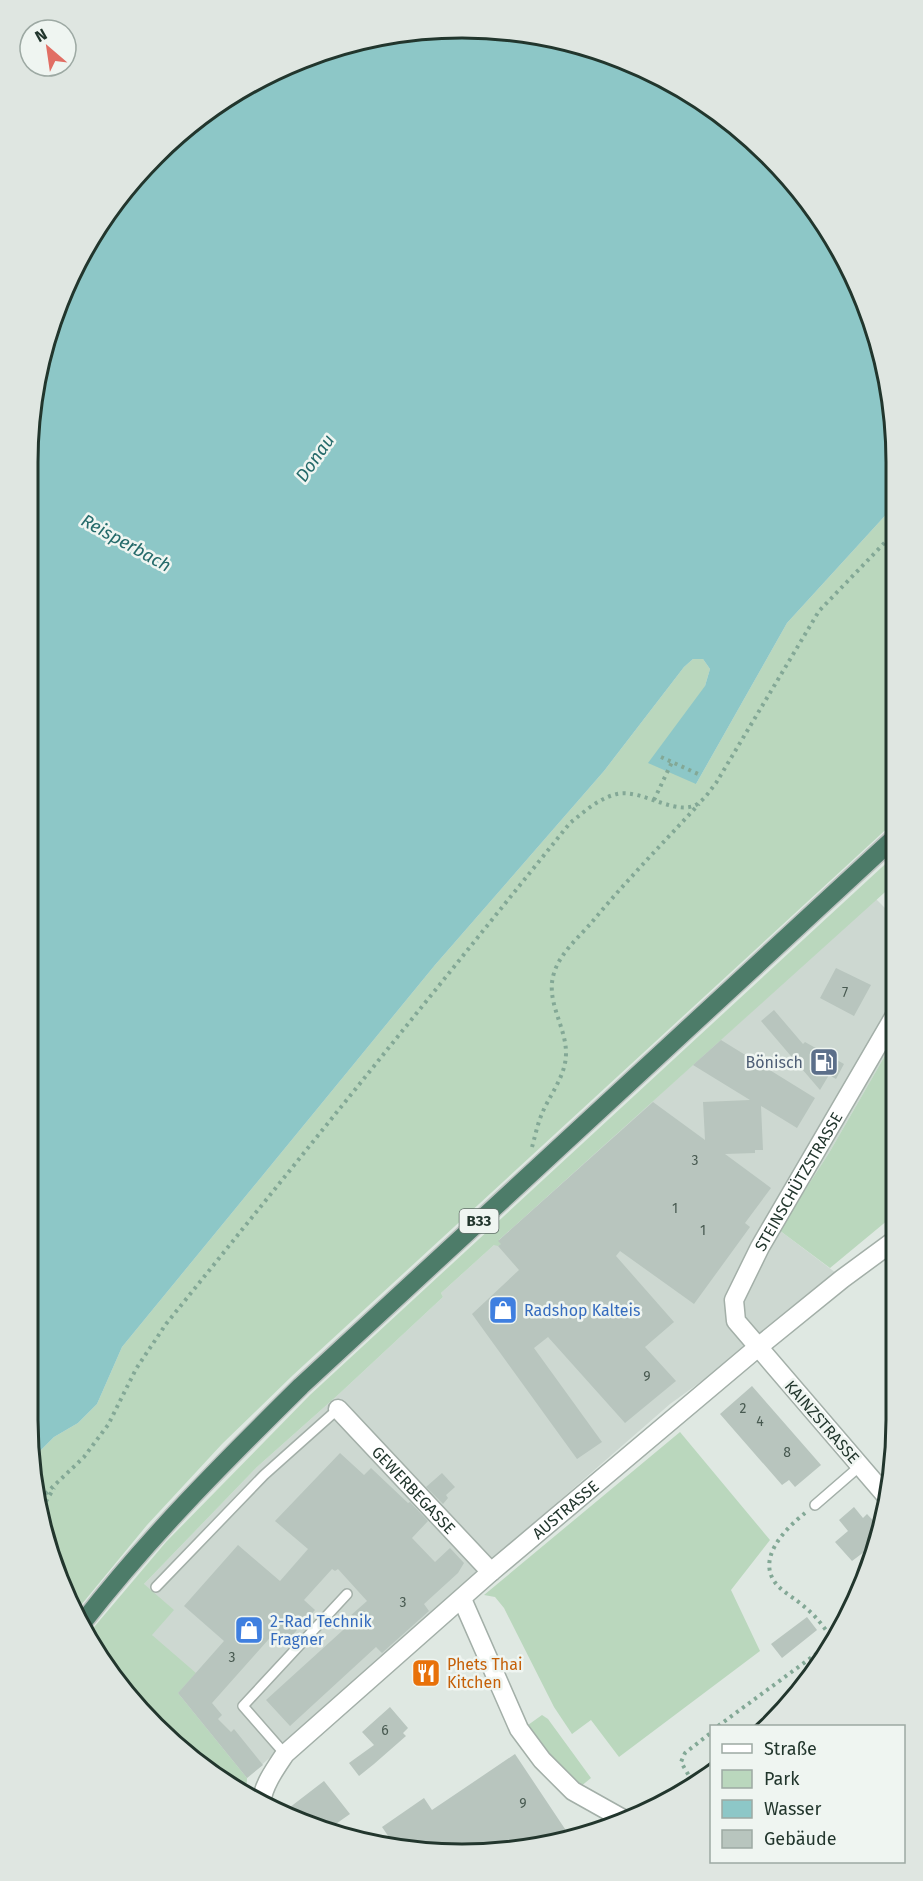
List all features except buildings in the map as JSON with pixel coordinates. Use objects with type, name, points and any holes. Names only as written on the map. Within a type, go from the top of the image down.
[{"type":"highway","name":"B33","points":[[87,1618],[156,1534],[301,1386],[886,845]]},
{"type":"street","name":"STEINSCHÜTZSTRASSE","points":[[757,1348],[736,1321],[734,1300],[772,1225],[886,1031]]},
{"type":"street","name":"AUSTRASSE","points":[[262,1794],[272,1773],[285,1755],[491,1572],[757,1348],[886,1247]]},
{"type":"street","name":"KAINZSTRASSE","points":[[757,1348],[880,1488]]},
{"type":"street","name":"GEWERBEGASSE","points":[[338,1409],[491,1572]]},
{"type":"street","points":[[462,1599],[514,1720],[530,1744],[542,1760],[573,1791],[615,1814]]},
{"type":"lane","points":[[156,1587],[264,1475],[338,1409]]},
{"type":"lane","points":[[815,1505],[860,1466]]},
{"type":"lane","points":[[285,1755],[243,1706],[347,1594]]},
{"type":"path","points":[[527,1177],[531,1150],[541,1116],[562,1075],[566,1055],[565,1040],[555,1013],[552,993],[554,974],[563,956],[716,783],[819,611],[886,541]]},
{"type":"path","points":[[661,757],[698,774]]},
{"type":"path","points":[[654,800],[672,762]]},
{"type":"path","points":[[45,1495],[84,1457],[108,1425],[136,1369],[166,1324],[570,823],[596,802],[617,794],[636,793],[681,808],[700,803]]},
{"type":"path","points":[[46,1501],[56,1484]]},
{"type":"path","points":[[815,1505],[787,1529],[771,1552],[769,1564],[772,1577],[778,1586],[816,1617],[828,1634]]},
{"type":"path","points":[[719,1725],[813,1656]]},
{"type":"path","points":[[690,1776],[681,1762],[685,1753],[710,1732]]},
{"type":"shaded area","points":[[876,899],[886,909],[886,1054],[829,1153],[779,1230],[836,1273],[717,1370],[670,1404],[247,1778],[178,1693],[152,1635],[144,1584],[257,1467],[443,1297],[441,1293]]},
{"type":"green space","points":[[886,515],[886,829],[292,1376],[222,1444],[147,1525],[80,1606],[60,1556],[52,1529],[39,1452],[54,1437],[78,1423],[97,1404],[122,1347],[435,965],[604,771],[684,667],[693,659],[703,659],[710,669],[705,686],[696,784],[787,623]]},
{"type":"green space","points":[[886,863],[886,891],[499,1240],[501,1244],[494,1245],[441,1293],[443,1297],[257,1467],[144,1584],[174,1610],[152,1635],[196,1673],[178,1693],[247,1778],[247,1785],[202,1755],[162,1719],[125,1678],[93,1629],[166,1542],[310,1395]]},
{"type":"green space","points":[[886,1054],[886,1222],[830,1268],[779,1230],[829,1153]]},
{"type":"green space","points":[[680,1432],[770,1540],[731,1590],[760,1651],[619,1757],[591,1720],[572,1734],[554,1707],[504,1608],[495,1597],[484,1595]]},
{"type":"green space","points":[[542,1715],[548,1719],[591,1778],[580,1787],[553,1760],[528,1725]]},
{"type":"water","points":[[434,38],[489,38],[571,52],[624,70],[674,94],[720,125],[741,143],[798,203],[829,250],[842,274],[863,325],[877,379],[885,434],[886,515],[787,623],[696,784],[648,763],[705,686],[710,669],[703,659],[693,659],[684,667],[604,771],[435,965],[122,1347],[97,1404],[78,1423],[54,1437],[39,1452],[38,434],[52,352],[70,299],[94,249],[109,226],[125,203],[162,162],[203,125],[226,109],[274,81],[299,70],[352,52],[406,41]]},
{"type":"place","name":"Bönisch","points":[[824,1062]]},
{"type":"place","name":"Radshop Kalteis","points":[[503,1310]]},
{"type":"place","name":"2-Rad Technik Fragner","points":[[249,1630]]},
{"type":"place","name":"Phets Thai Kitchen","points":[[426,1673]]},
{"type":"water label","name":"Donau","points":[[315,458]]},
{"type":"water label","name":"Reisperbach","points":[[126,543]]}]
